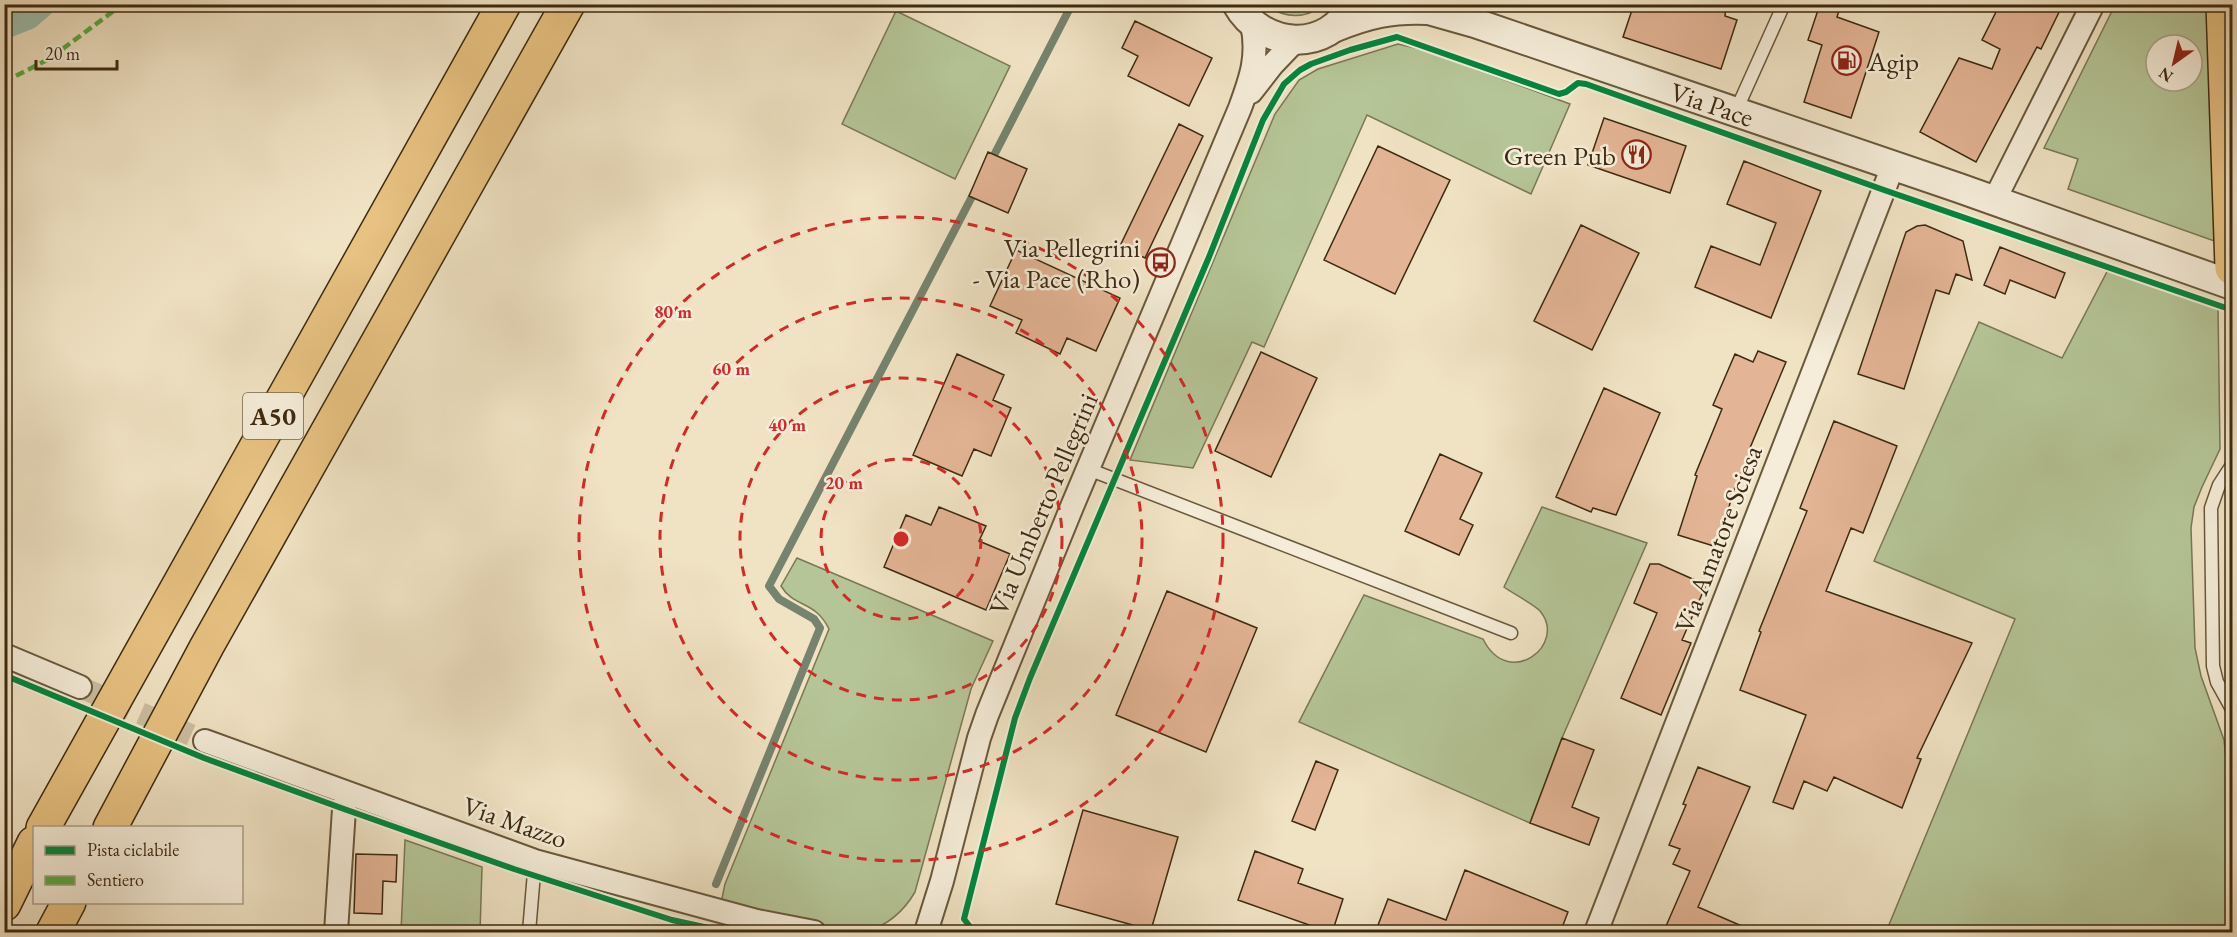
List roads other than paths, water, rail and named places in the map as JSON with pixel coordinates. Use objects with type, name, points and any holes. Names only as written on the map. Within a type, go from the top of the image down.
[{"type":"highway","name":"A50","points":[[44,826],[504,4]]},
{"type":"highway","name":"A50","points":[[111,826],[207,646],[568,4]]},
{"type":"highway","points":[[2223,4],[2232,268]]},
{"type":"highway","points":[[4,904],[33,845]]},
{"type":"highway","points":[[53,933],[68,904]]},
{"type":"street","points":[[1333,28],[1348,12],[1352,4]]},
{"type":"street","points":[[1994,201],[2093,4]]},
{"type":"street","name":"Via Pace","points":[[1295,41],[1315,37],[1363,16],[1403,8],[1424,7],[1893,166],[2232,285]]},
{"type":"street","points":[[1245,14],[1265,33],[1279,39],[1295,41]]},
{"type":"street","points":[[1240,108],[1256,54],[1256,41],[1245,14]]},
{"type":"street","points":[[1240,108],[1259,81],[1295,41]]},
{"type":"street","name":"Via Umberto Pellegrini","points":[[926,933],[942,881],[979,738],[1088,469],[1240,108]]},
{"type":"street","name":"Via Amatore Sciesa","points":[[1596,933],[1893,166]]},
{"type":"street","points":[[4,655],[80,687]]},
{"type":"street","name":"Via Mazzo","points":[[205,741],[535,861],[757,921],[812,932]]},
{"type":"street","points":[[336,933],[347,793]]},
{"type":"lane","points":[[1735,112],[1784,4]]},
{"type":"lane","points":[[2232,465],[2214,496],[2210,520],[2213,666],[2220,689],[2232,709]]},
{"type":"lane","points":[[1088,469],[1511,633]]},
{"type":"lane","points":[[529,933],[535,861]]},
{"type":"waterway","points":[[4,25],[27,16],[41,4]]},
{"type":"waterway","points":[[989,165],[1072,4]]},
{"type":"waterway","points":[[716,884],[820,628],[814,619],[779,599],[769,586],[976,189]]},
{"type":"tunnel","points":[[80,687],[205,741]]},
{"type":"place","name":"Agip","points":[[1847,61]]},
{"type":"place","name":"Green Pub","points":[[1637,155]]},
{"type":"place","name":"Via Pellegrini - Via Pace (Rho)","points":[[1161,263]]}]
